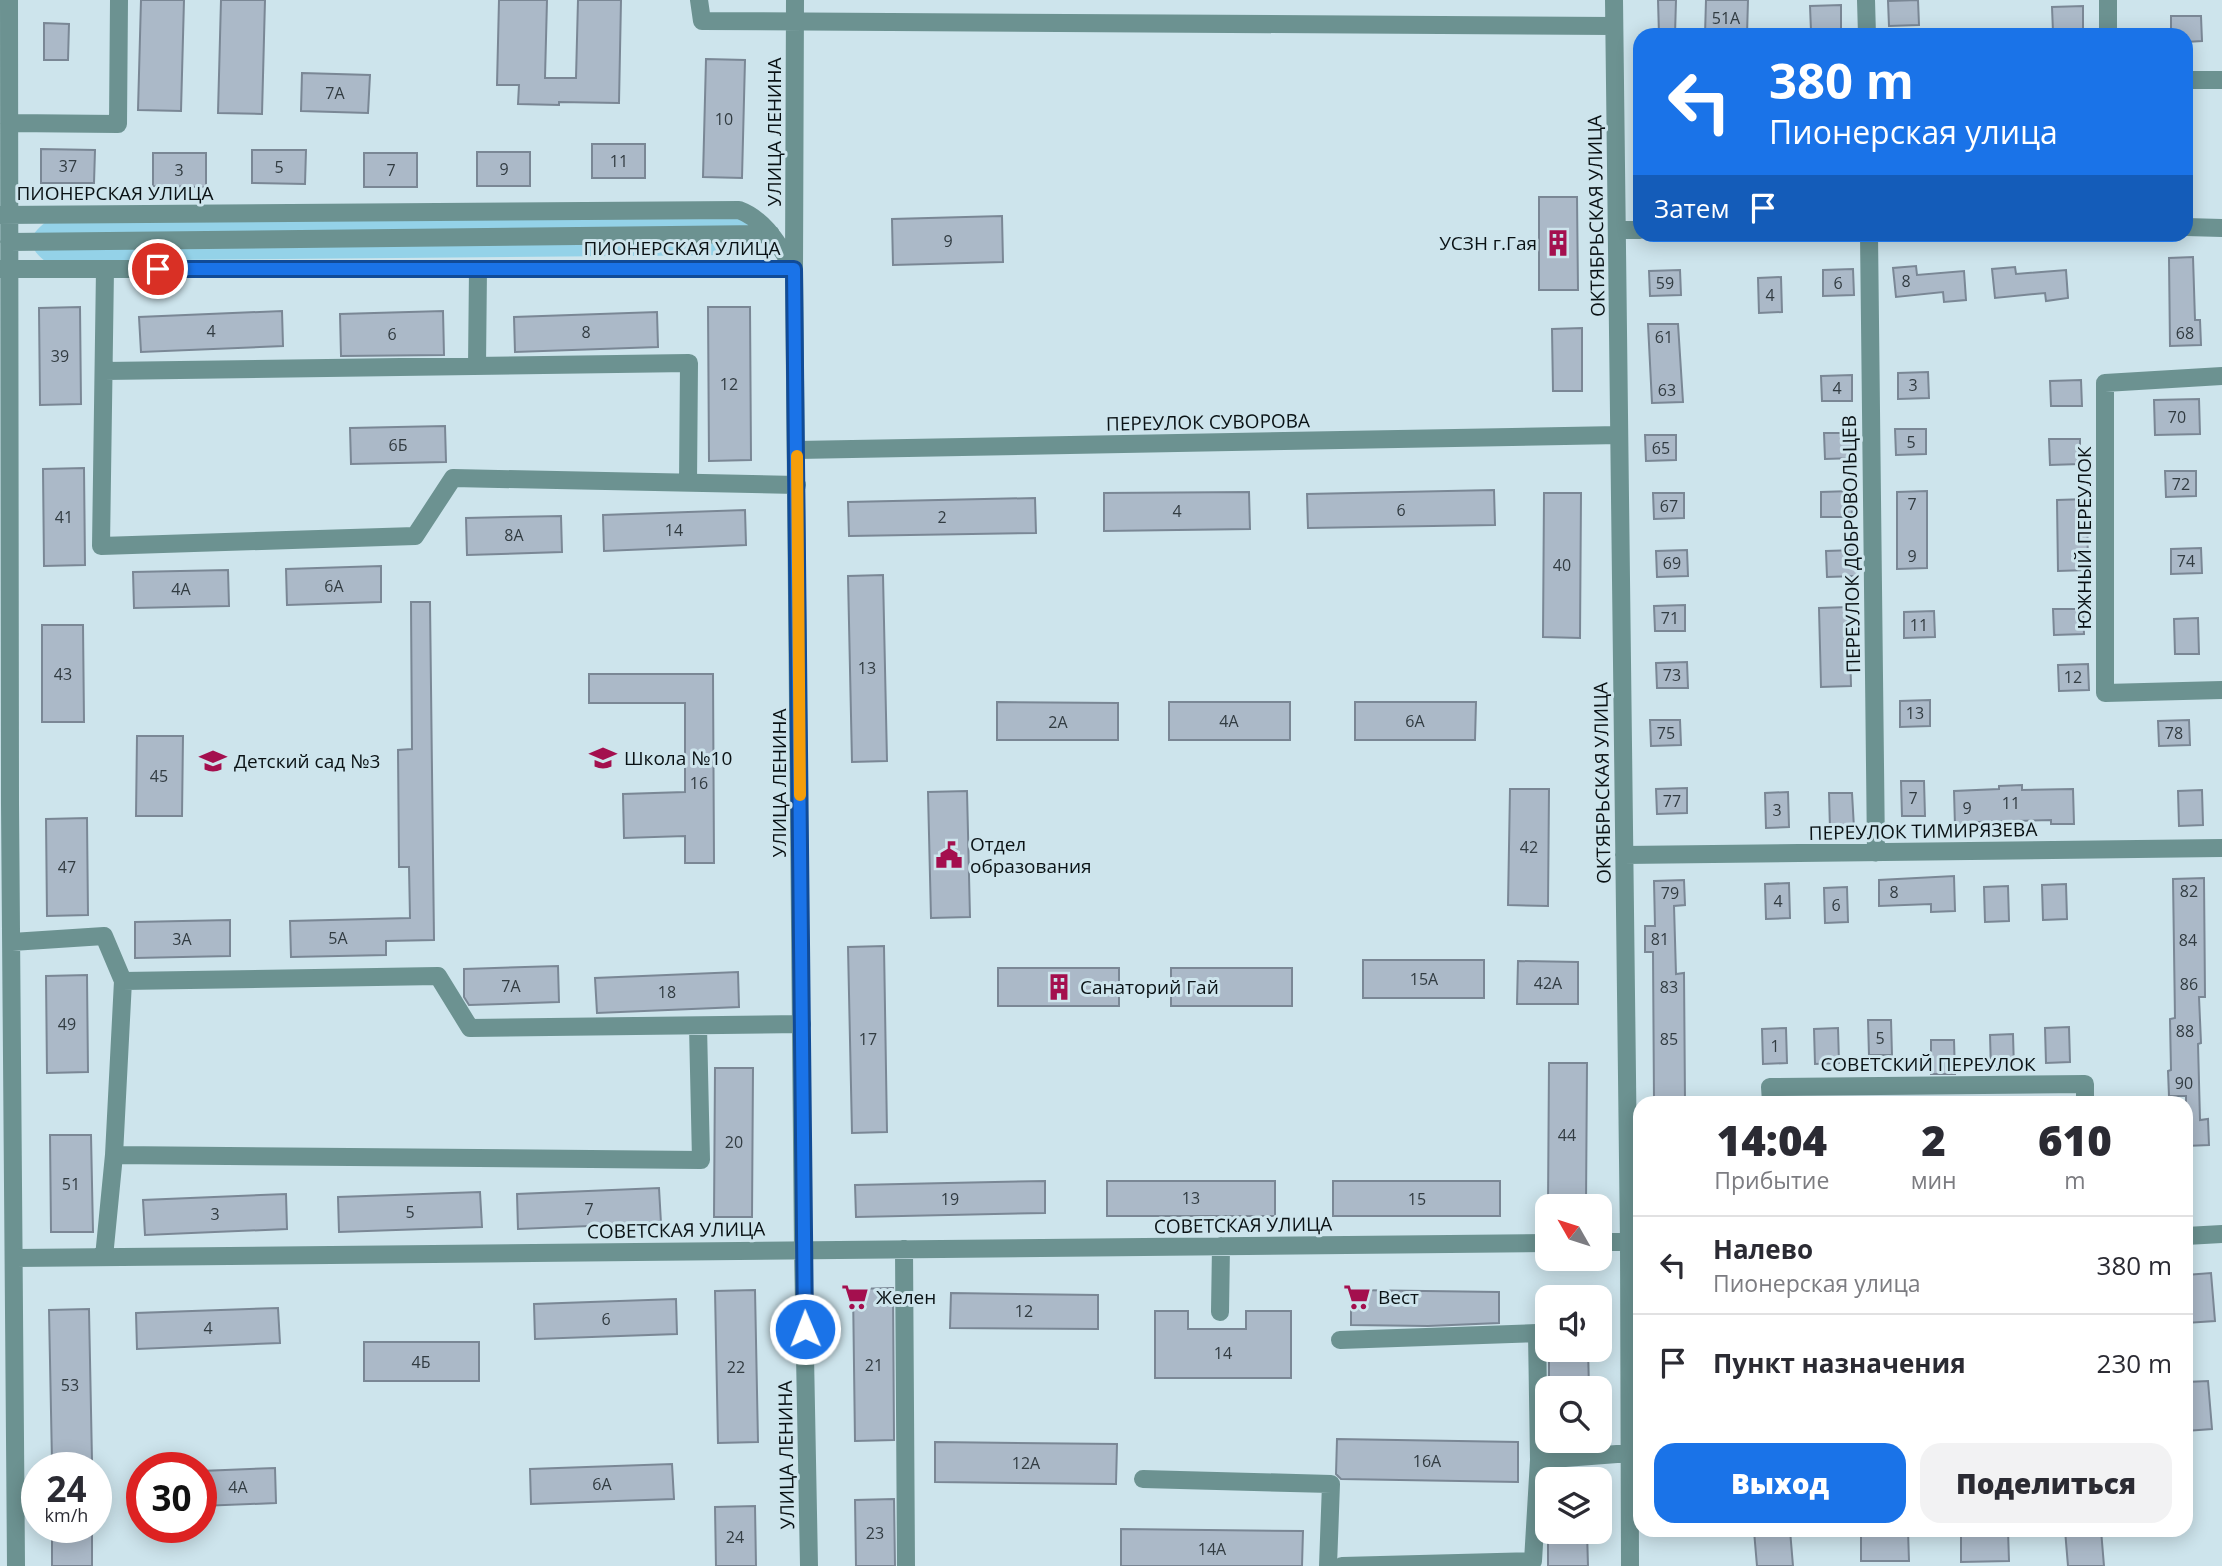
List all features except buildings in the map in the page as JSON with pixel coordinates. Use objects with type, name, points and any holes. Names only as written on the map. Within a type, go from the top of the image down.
[{"type":"street","points":[[9,0],[9,123],[4,215],[9,242],[4,269],[16,1566]]},
{"type":"street","points":[[9,123],[118,124],[119,0]]},
{"type":"street","points":[[699,0],[702,21],[1614,26]]},
{"type":"street","name":"УЛИЦА ЛЕНИНА","points":[[795,0],[794,269],[803,1250],[809,1566]]},
{"type":"street","name":"ОКТЯБРЬСКАЯ УЛИЦА","points":[[1614,0],[1624,855],[1633,1203]]},
{"type":"street","points":[[1866,0],[1867,28]]},
{"type":"street","points":[[2108,0],[2108,28]]},
{"type":"street","points":[[2193,80],[2222,80]]},
{"type":"street","name":"ПИОНЕРСКАЯ УЛИЦА","points":[[4,215],[739,210],[750,214],[771,234],[794,269]]},
{"type":"street","points":[[2193,228],[2222,228]]},
{"type":"street","points":[[1617,230],[1633,230]]},
{"type":"street","points":[[9,242],[771,234]]},
{"type":"street","name":"ПЕРЕУЛОК ДОБРОВОЛЬЦЕВ","points":[[1869,242],[1876,853]]},
{"type":"street","points":[[477,366],[478,268]]},
{"type":"street","name":"ПИОНЕРСКАЯ УЛИЦА","points":[[4,269],[794,269]]},
{"type":"street","points":[[105,269],[101,546],[415,537],[453,478],[797,485]]},
{"type":"street","points":[[104,371],[689,363],[688,483]]},
{"type":"street","name":"ЮЖНЫЙ ПЕРЕУЛОК","points":[[2222,376],[2105,383],[2105,693],[2222,690]]},
{"type":"street","name":"ПЕРЕУЛОК СУВОРОВА","points":[[797,450],[1619,435]]},
{"type":"street","name":"ПЕРЕУЛОК ТИМИРЯЗЕВА","points":[[1624,855],[2222,848]]},
{"type":"street","points":[[12,942],[104,936],[122,981],[114,1155],[104,1257]]},
{"type":"street","points":[[122,981],[438,976],[470,1028],[802,1024]]},
{"type":"street","points":[[114,1155],[701,1160],[698,1026]]},
{"type":"street","name":"СОВЕТСКИЙ ПЕРЕУЛОК","points":[[1771,1096],[1770,1087],[2085,1084],[2085,1096]]},
{"type":"street","points":[[2193,1236],[2222,1234]]},
{"type":"street","points":[[1612,1242],[1633,1242]]},
{"type":"street","name":"СОВЕТСКАЯ УЛИЦА","points":[[15,1258],[1535,1243]]},
{"type":"street","points":[[1220,1246],[1220,1312]]},
{"type":"street","points":[[904,1249],[906,1566]]},
{"type":"street","name":"ОКТЯБРЬСКАЯ УЛИЦА","points":[[1630,1566],[1633,1295]]},
{"type":"street","points":[[1339,1340],[1537,1333],[1539,1460],[1533,1561],[1342,1566]]},
{"type":"street","points":[[1539,1460],[1630,1453]]},
{"type":"street","points":[[1143,1479],[1331,1484],[1328,1566]]},
{"type":"shaded area","points":[[732,214],[747,220],[754,235],[746,252],[733,255],[45,261],[35,251],[32,241],[33,236],[46,222]]},
{"type":"slow traffic","points":[[797,456],[800,795]]},
{"type":"place","name":"УСЗН г.Гая","points":[[1558,243]]},
{"type":"place","name":"Школа №10","points":[[603,758]]},
{"type":"place","name":"Детский сад №3","points":[[213,761]]},
{"type":"place","name":"Отдел образования","points":[[949,855]]},
{"type":"place","name":"Санаторий Гай","points":[[1059,987]]},
{"type":"place","name":"Желен","points":[[855,1297]]},
{"type":"place","name":"Вест","points":[[1357,1297]]},
{"type":"route","points":[[158,269],[794,269],[805,1329]]}]
